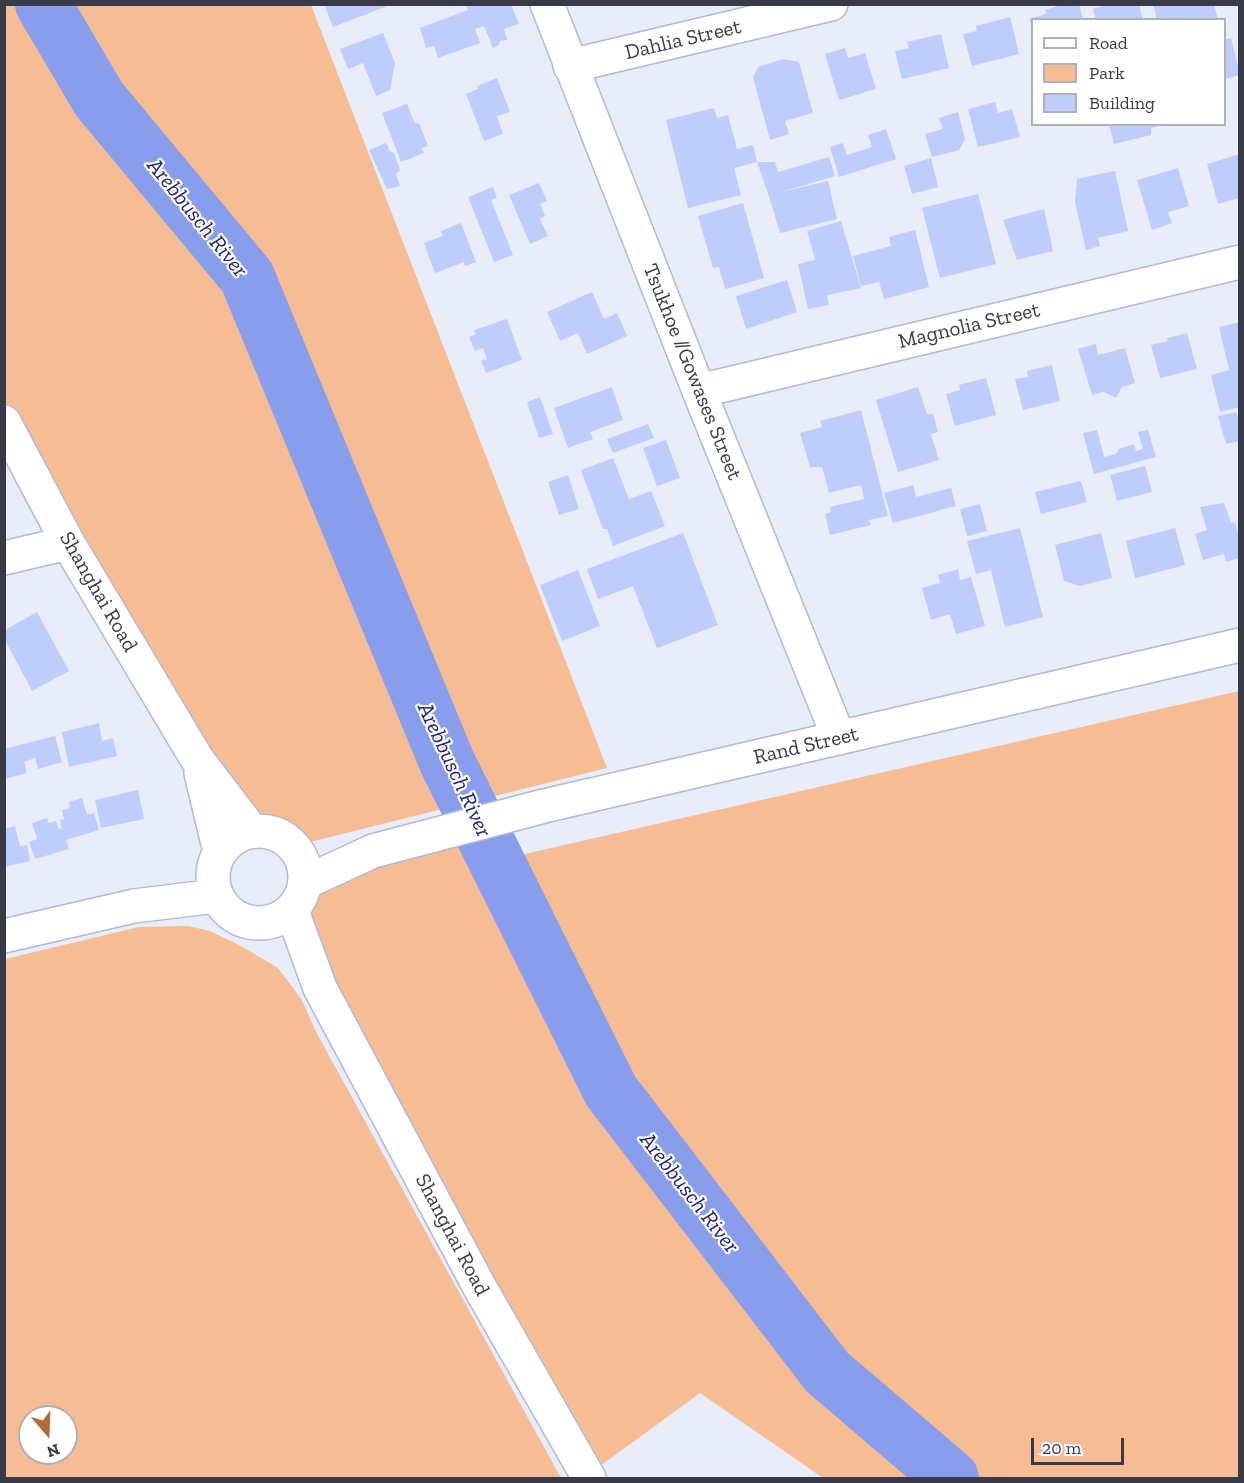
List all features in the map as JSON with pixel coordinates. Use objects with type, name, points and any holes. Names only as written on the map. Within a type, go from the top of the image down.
[{"type":"street","name":"Tsukhoe //Gowases Street","points":[[547,4],[839,738]]},
{"type":"street","name":"Dahlia Street","points":[[570,66],[831,4]]},
{"type":"street","name":"Magnolia Street","points":[[699,390],[1239,262]]},
{"type":"street","name":"Shanghai Road","points":[[4,422],[68,543],[197,759],[252,831]]},
{"type":"street","points":[[4,558],[68,543]]},
{"type":"street","name":"Rand Street","points":[[299,896],[380,849],[544,807],[1239,645]]},
{"type":"street","name":"Shanghai Road","points":[[197,759],[217,872]]},
{"type":"street","points":[[4,936],[134,906],[217,872],[234,839],[252,831],[275,834],[294,846],[301,857],[299,896],[320,988]]},
{"type":"street","name":"Rand Street","points":[[294,846],[380,849]]},
{"type":"street","points":[[217,872],[227,911],[242,921],[259,924],[277,920],[299,896]]},
{"type":"street","points":[[259,924],[320,988]]},
{"type":"street","name":"Shanghai Road","points":[[320,988],[479,1286],[589,1479]]},
{"type":"green space","points":[[4,5],[311,5],[607,768],[294,846],[275,834],[252,831],[5,422]]},
{"type":"green space","points":[[1239,691],[1239,1478],[955,1478],[828,1369],[700,1202],[612,1080],[506,862],[516,856]]},
{"type":"green space","points":[[480,826],[611,1091],[827,1372],[951,1478],[823,1478],[700,1393],[588,1475],[292,911],[306,882]]},
{"type":"green space","points":[[188,926],[210,931],[278,968],[302,1000],[315,1030],[561,1478],[5,1478],[5,959],[139,927]]},
{"type":"building","points":[[324,4],[390,4],[390,5],[333,27]]},
{"type":"building","points":[[466,4],[511,4],[519,24],[504,29],[507,40],[500,41],[499,45],[493,48],[484,26],[475,29],[480,43],[438,58],[434,46],[426,48],[420,28],[468,10]]},
{"type":"building","points":[[1065,4],[1079,4],[1082,18],[1032,18],[1046,14],[1045,10]]},
{"type":"building","points":[[1109,4],[1139,4],[1142,18],[1095,18],[1093,9]]},
{"type":"building","points":[[1153,4],[1214,4],[1218,18],[1156,18]]},
{"type":"building","points":[[1010,17],[1019,54],[972,66],[963,34],[977,31],[976,26]]},
{"type":"building","points":[[383,33],[395,63],[390,90],[376,96],[363,63],[348,69],[340,49]]},
{"type":"building","points":[[941,34],[949,68],[902,79],[895,51],[909,48],[907,42]]},
{"type":"building","points":[[1231,38],[1240,75],[1226,78],[1226,39]]},
{"type":"building","points":[[845,48],[848,58],[865,53],[876,89],[839,100],[825,54]]},
{"type":"building","points":[[783,59],[799,62],[813,113],[785,121],[789,134],[770,140],[753,77],[758,67]]},
{"type":"building","points":[[497,78],[510,112],[497,116],[503,134],[484,141],[466,94],[478,89],[477,86]]},
{"type":"building","points":[[995,102],[998,113],[1012,109],[1020,137],[978,147],[968,109]]},
{"type":"building","points":[[407,104],[415,124],[419,123],[428,146],[422,148],[424,153],[401,162],[382,113]]},
{"type":"building","points":[[714,108],[717,118],[728,115],[737,149],[753,145],[757,162],[734,168],[741,195],[688,208],[666,120]]},
{"type":"building","points":[[958,112],[965,139],[959,150],[932,157],[925,134],[943,129],[939,118]]},
{"type":"building","points":[[1110,126],[1159,126],[1151,128],[1151,135],[1114,144]]},
{"type":"building","points":[[886,129],[896,159],[839,177],[830,147],[843,143],[847,155],[872,147],[868,135]]},
{"type":"building","points":[[386,143],[390,151],[394,153],[400,170],[396,174],[400,186],[387,189],[369,150]]},
{"type":"building","points":[[1240,154],[1240,198],[1218,204],[1207,164]]},
{"type":"building","points":[[829,157],[835,176],[782,192],[828,181],[837,219],[780,233],[757,162],[775,162],[778,172]]},
{"type":"building","points":[[931,158],[938,187],[912,194],[904,166]]},
{"type":"building","points":[[1178,168],[1189,206],[1168,212],[1172,223],[1152,230],[1137,180]]},
{"type":"building","points":[[1115,171],[1128,231],[1098,238],[1100,246],[1086,250],[1075,202],[1077,179]]},
{"type":"building","points":[[539,183],[547,201],[540,204],[545,216],[540,219],[548,236],[530,244],[509,195]]},
{"type":"building","points":[[493,187],[497,198],[491,200],[513,255],[494,262],[468,197]]},
{"type":"building","points":[[978,194],[996,264],[940,278],[922,208]]},
{"type":"building","points":[[743,203],[764,278],[725,289],[719,267],[713,268],[698,216]]},
{"type":"building","points":[[1044,209],[1053,251],[1017,260],[1003,220]]},
{"type":"building","points":[[841,221],[861,288],[827,295],[829,305],[808,309],[798,264],[815,260],[807,231]]},
{"type":"building","points":[[461,223],[476,262],[465,266],[464,262],[435,273],[424,243],[443,236],[441,231]]},
{"type":"building","points":[[915,230],[929,287],[884,299],[879,282],[861,286],[853,256],[891,246],[889,237]]},
{"type":"building","points":[[787,280],[797,312],[746,329],[736,296]]},
{"type":"building","points":[[592,292],[604,319],[617,313],[627,336],[587,354],[578,333],[560,341],[547,312]]},
{"type":"building","points":[[507,319],[522,360],[486,373],[481,361],[487,359],[483,348],[475,351],[469,337],[476,334],[474,330]]},
{"type":"building","points":[[1240,322],[1240,407],[1220,412],[1211,375],[1229,370],[1219,327]]},
{"type":"building","points":[[1187,333],[1197,369],[1160,378],[1151,345]]},
{"type":"building","points":[[1096,344],[1098,355],[1125,348],[1135,383],[1122,387],[1116,398],[1104,392],[1092,395],[1078,349]]},
{"type":"building","points":[[1052,365],[1060,401],[1023,410],[1015,379],[1028,377],[1027,371]]},
{"type":"building","points":[[986,378],[996,415],[955,426],[946,394],[960,390],[959,385]]},
{"type":"building","points":[[612,387],[623,420],[590,432],[593,439],[568,448],[554,408]]},
{"type":"building","points":[[918,387],[927,414],[933,414],[938,432],[931,434],[939,460],[898,472],[876,400]]},
{"type":"building","points":[[540,397],[553,434],[539,438],[527,402]]},
{"type":"building","points":[[861,410],[888,516],[869,520],[871,525],[830,535],[825,514],[831,512],[830,507],[864,499],[861,485],[829,493],[822,467],[810,467],[800,433],[822,427],[820,421]]},
{"type":"building","points":[[1236,412],[1240,425],[1240,441],[1226,444],[1218,416]]},
{"type":"building","points":[[648,424],[654,438],[613,453],[607,439]]},
{"type":"building","points":[[1097,430],[1104,457],[1116,454],[1119,449],[1134,444],[1136,451],[1143,449],[1138,432],[1148,430],[1156,457],[1094,474],[1083,433]]},
{"type":"building","points":[[666,440],[680,478],[657,486],[643,448]]},
{"type":"building","points":[[613,458],[629,499],[651,491],[665,526],[613,546],[607,529],[603,529],[581,470]]},
{"type":"building","points":[[1145,466],[1152,492],[1117,501],[1110,475]]},
{"type":"building","points":[[568,475],[579,509],[559,515],[548,482]]},
{"type":"building","points":[[1081,481],[1087,502],[1041,514],[1035,492]]},
{"type":"building","points":[[913,485],[916,497],[951,488],[956,506],[893,523],[884,493]]},
{"type":"building","points":[[1224,503],[1231,523],[1235,522],[1240,540],[1240,558],[1226,562],[1224,554],[1203,560],[1195,534],[1207,530],[1200,507]]},
{"type":"building","points":[[980,504],[987,531],[967,536],[960,509]]},
{"type":"building","points":[[1020,528],[1043,617],[1005,627],[991,570],[976,574],[967,541]]},
{"type":"building","points":[[1175,528],[1185,565],[1135,578],[1126,541]]},
{"type":"building","points":[[683,533],[718,625],[657,648],[633,586],[598,599],[587,569]]},
{"type":"building","points":[[1101,533],[1112,578],[1080,586],[1064,581],[1055,545]]},
{"type":"building","points":[[958,569],[960,580],[971,577],[985,626],[956,634],[950,614],[931,620],[922,588],[940,583],[938,575]]},
{"type":"building","points":[[578,570],[600,626],[562,641],[540,585]]},
{"type":"building","points":[[37,612],[69,671],[32,691],[5,640],[5,630]]},
{"type":"building","points":[[99,723],[102,741],[113,738],[117,756],[69,767],[62,732]]},
{"type":"building","points":[[55,736],[62,762],[38,769],[35,758],[24,762],[27,773],[4,779],[4,749]]},
{"type":"building","points":[[138,790],[144,819],[101,828],[95,800]]},
{"type":"building","points":[[82,798],[87,815],[94,813],[99,830],[66,840],[69,849],[35,859],[29,842],[37,839],[32,823],[47,818],[49,823],[56,821],[59,829],[62,828],[60,820],[64,819],[62,810],[70,808],[69,802]]},
{"type":"building","points":[[15,826],[20,846],[27,845],[30,861],[4,867],[4,829]]},
{"type":"waterway","name":"Arebbusch River","points":[[43,4],[99,99],[247,277],[447,762],[611,1091],[827,1372],[951,1478]]}]
